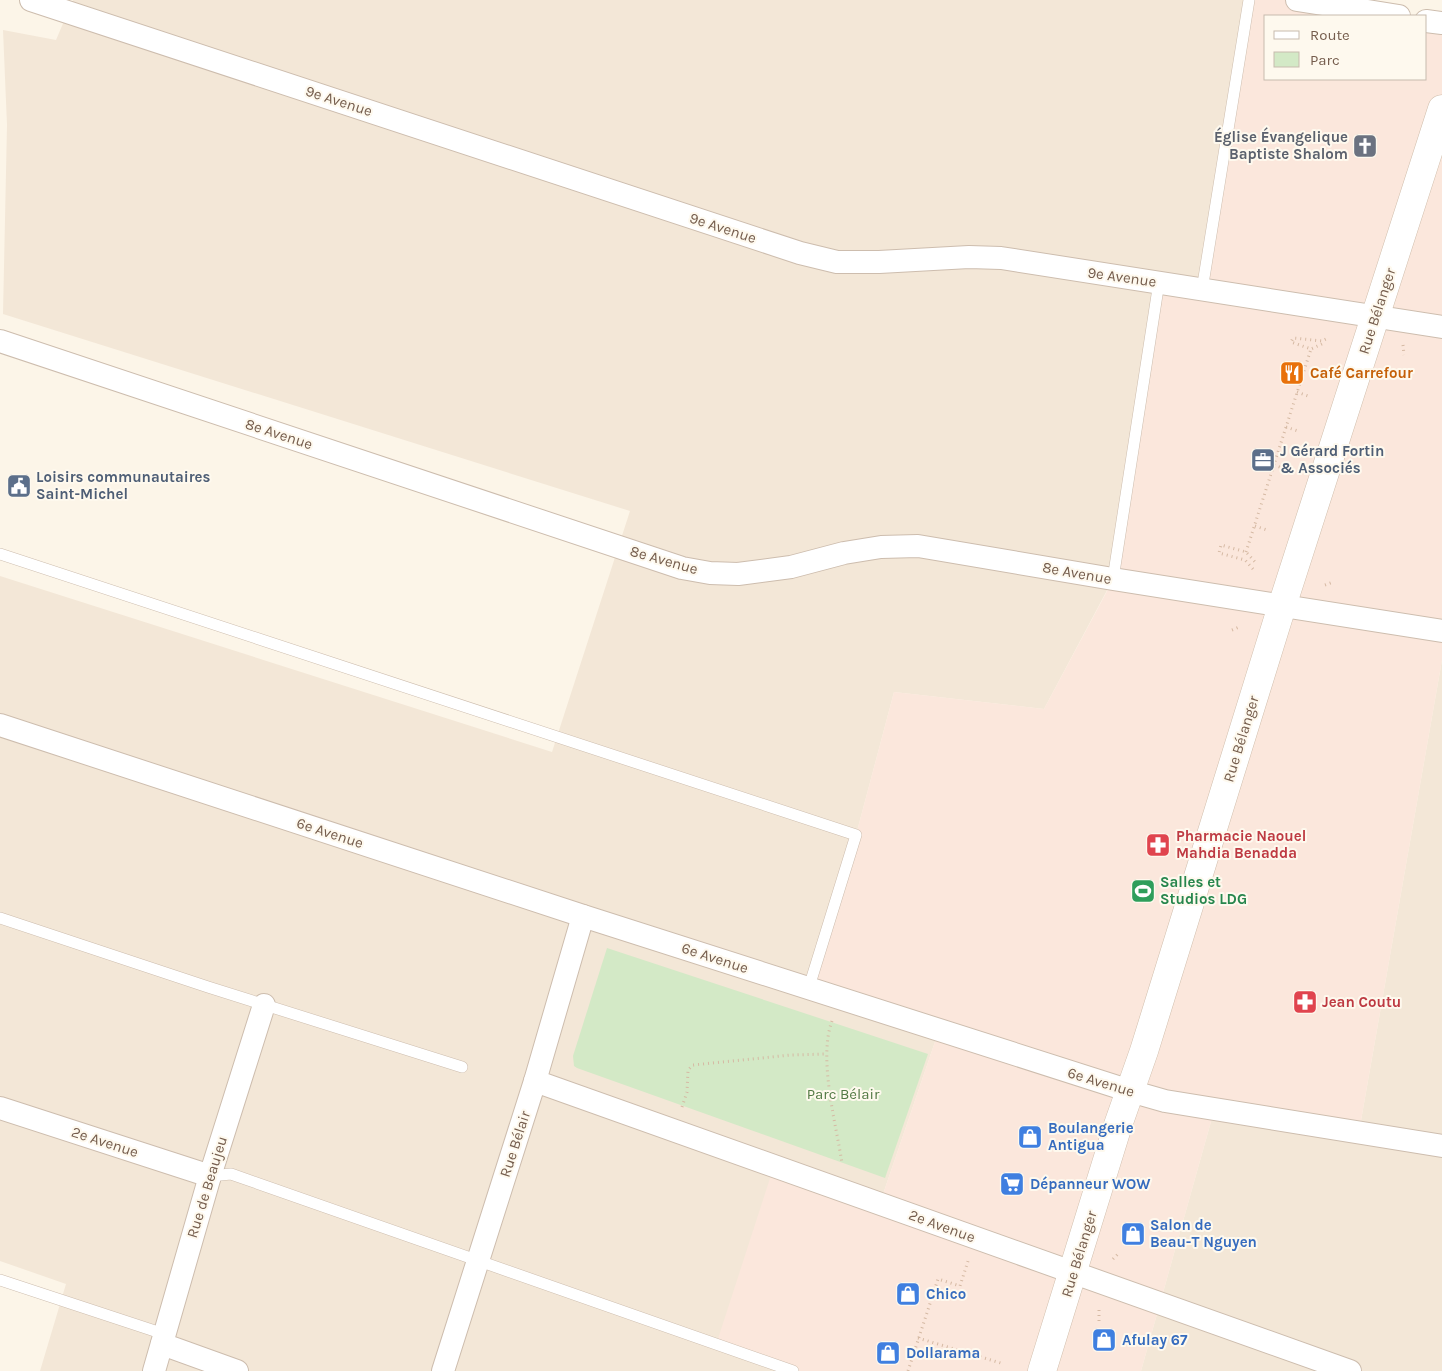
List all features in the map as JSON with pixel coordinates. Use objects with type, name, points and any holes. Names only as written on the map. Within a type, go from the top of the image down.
[{"type":"street","name":"9e Avenue","points":[[30,0],[800,253],[837,262],[879,262],[968,257],[1000,258],[1442,327]]},
{"type":"street","points":[[1297,0],[1393,15]]},
{"type":"street","points":[[1427,20],[1442,23]]},
{"type":"street","name":"Rue Bélanger","points":[[1042,1371],[1118,1125],[1150,1032],[1282,606],[1442,109]]},
{"type":"street","name":"8e Avenue","points":[[0,341],[682,568],[710,573],[738,574],[791,567],[844,553],[881,546],[918,546],[1113,580],[1442,631]]},
{"type":"street","name":"6e Avenue","points":[[0,725],[583,916],[1165,1102],[1442,1146]]},
{"type":"street","name":"Rue Bélair","points":[[443,1371],[535,1081],[583,916]]},
{"type":"street","name":"Rue de Beaujeu","points":[[154,1371],[210,1176],[264,1005]]},
{"type":"street","name":"2e Avenue","points":[[535,1081],[1350,1371]]},
{"type":"street","name":"2e Avenue","points":[[0,1108],[210,1176]]},
{"type":"street","points":[[163,1339],[237,1371]]},
{"type":"lane","points":[[1202,290],[1249,0]]},
{"type":"lane","points":[[1113,580],[1159,282]]},
{"type":"lane","points":[[0,554],[856,835],[809,988]]},
{"type":"lane","points":[[0,918],[264,1005],[462,1067]]},
{"type":"lane","points":[[210,1176],[231,1174],[793,1371]]},
{"type":"lane","points":[[0,1280],[163,1339]]},
{"type":"path","points":[[1322,344],[1311,349],[1292,342],[1293,338],[1322,342],[1328,338]]},
{"type":"path","points":[[1403,345],[1404,355]]},
{"type":"path","points":[[1246,552],[1311,349]]},
{"type":"path","points":[[1297,392],[1308,396]]},
{"type":"path","points":[[1286,427],[1298,431]]},
{"type":"path","points":[[1274,465],[1286,469]]},
{"type":"path","points":[[1254,526],[1267,530]]},
{"type":"path","points":[[1253,569],[1245,560],[1218,553],[1220,545],[1246,552],[1256,562]]},
{"type":"path","points":[[1326,585],[1333,582]]},
{"type":"path","points":[[1232,630],[1239,627]]},
{"type":"path","points":[[833,1018],[828,1031],[827,1054],[832,1102],[843,1167]]},
{"type":"path","points":[[681,1109],[687,1092],[688,1070],[693,1065],[791,1055],[827,1054]]},
{"type":"path","points":[[908,1371],[938,1279],[960,1286],[969,1258]]},
{"type":"path","points":[[1099,1305],[1099,1321]]},
{"type":"path","points":[[918,1338],[1004,1364]]},
{"type":"shaded area","points":[[73,0],[1249,0],[1202,290],[1113,579],[1044,709],[894,692],[856,835],[939,1030],[880,1203],[793,1371],[40,1371],[66,1284],[0,1261],[0,576],[552,752],[630,511],[3,314],[7,125],[3,30],[56,40]]},
{"type":"shaded area","points":[[1249,0],[1297,0],[1393,15],[1264,15],[1264,80],[1427,80],[1427,21],[1442,23],[1442,660],[1359,1132],[1212,1118],[1141,1371],[793,1371],[716,1345],[774,1166],[880,1203],[939,1030],[809,987],[856,835],[894,692],[1044,709],[1113,580],[1159,282],[1202,290]]},
{"type":"shaded area","points":[[1442,660],[1442,1371],[1141,1371],[1212,1118],[1359,1132]]},
{"type":"green space","name":"Parc Bélair","points":[[607,948],[928,1054],[885,1178],[574,1066],[573,1056]]},
{"type":"place","name":"Église Évangelique Baptiste Shalom","points":[[1365,146]]},
{"type":"place","name":"Café Carrefour","points":[[1292,373]]},
{"type":"place","name":"J Gérard Fortin & Associés","points":[[1263,460]]},
{"type":"place","name":"Loisirs communautaires Saint-Michel","points":[[19,486]]},
{"type":"place","name":"Pharmacie Naouel Mahdia Benadda","points":[[1158,845]]},
{"type":"place","name":"Salles et Studios LDG","points":[[1143,891]]},
{"type":"place","name":"Jean Coutu","points":[[1305,1002]]},
{"type":"place","name":"Boulangerie Antigua","points":[[1030,1137]]},
{"type":"place","name":"Dépanneur WOW","points":[[1012,1184]]},
{"type":"place","name":"Salon de Beau-T Nguyen","points":[[1133,1234]]},
{"type":"place","name":"Chico","points":[[908,1294]]},
{"type":"place","name":"Afulay 67","points":[[1104,1340]]},
{"type":"place","name":"Dollarama","points":[[888,1353]]}]
